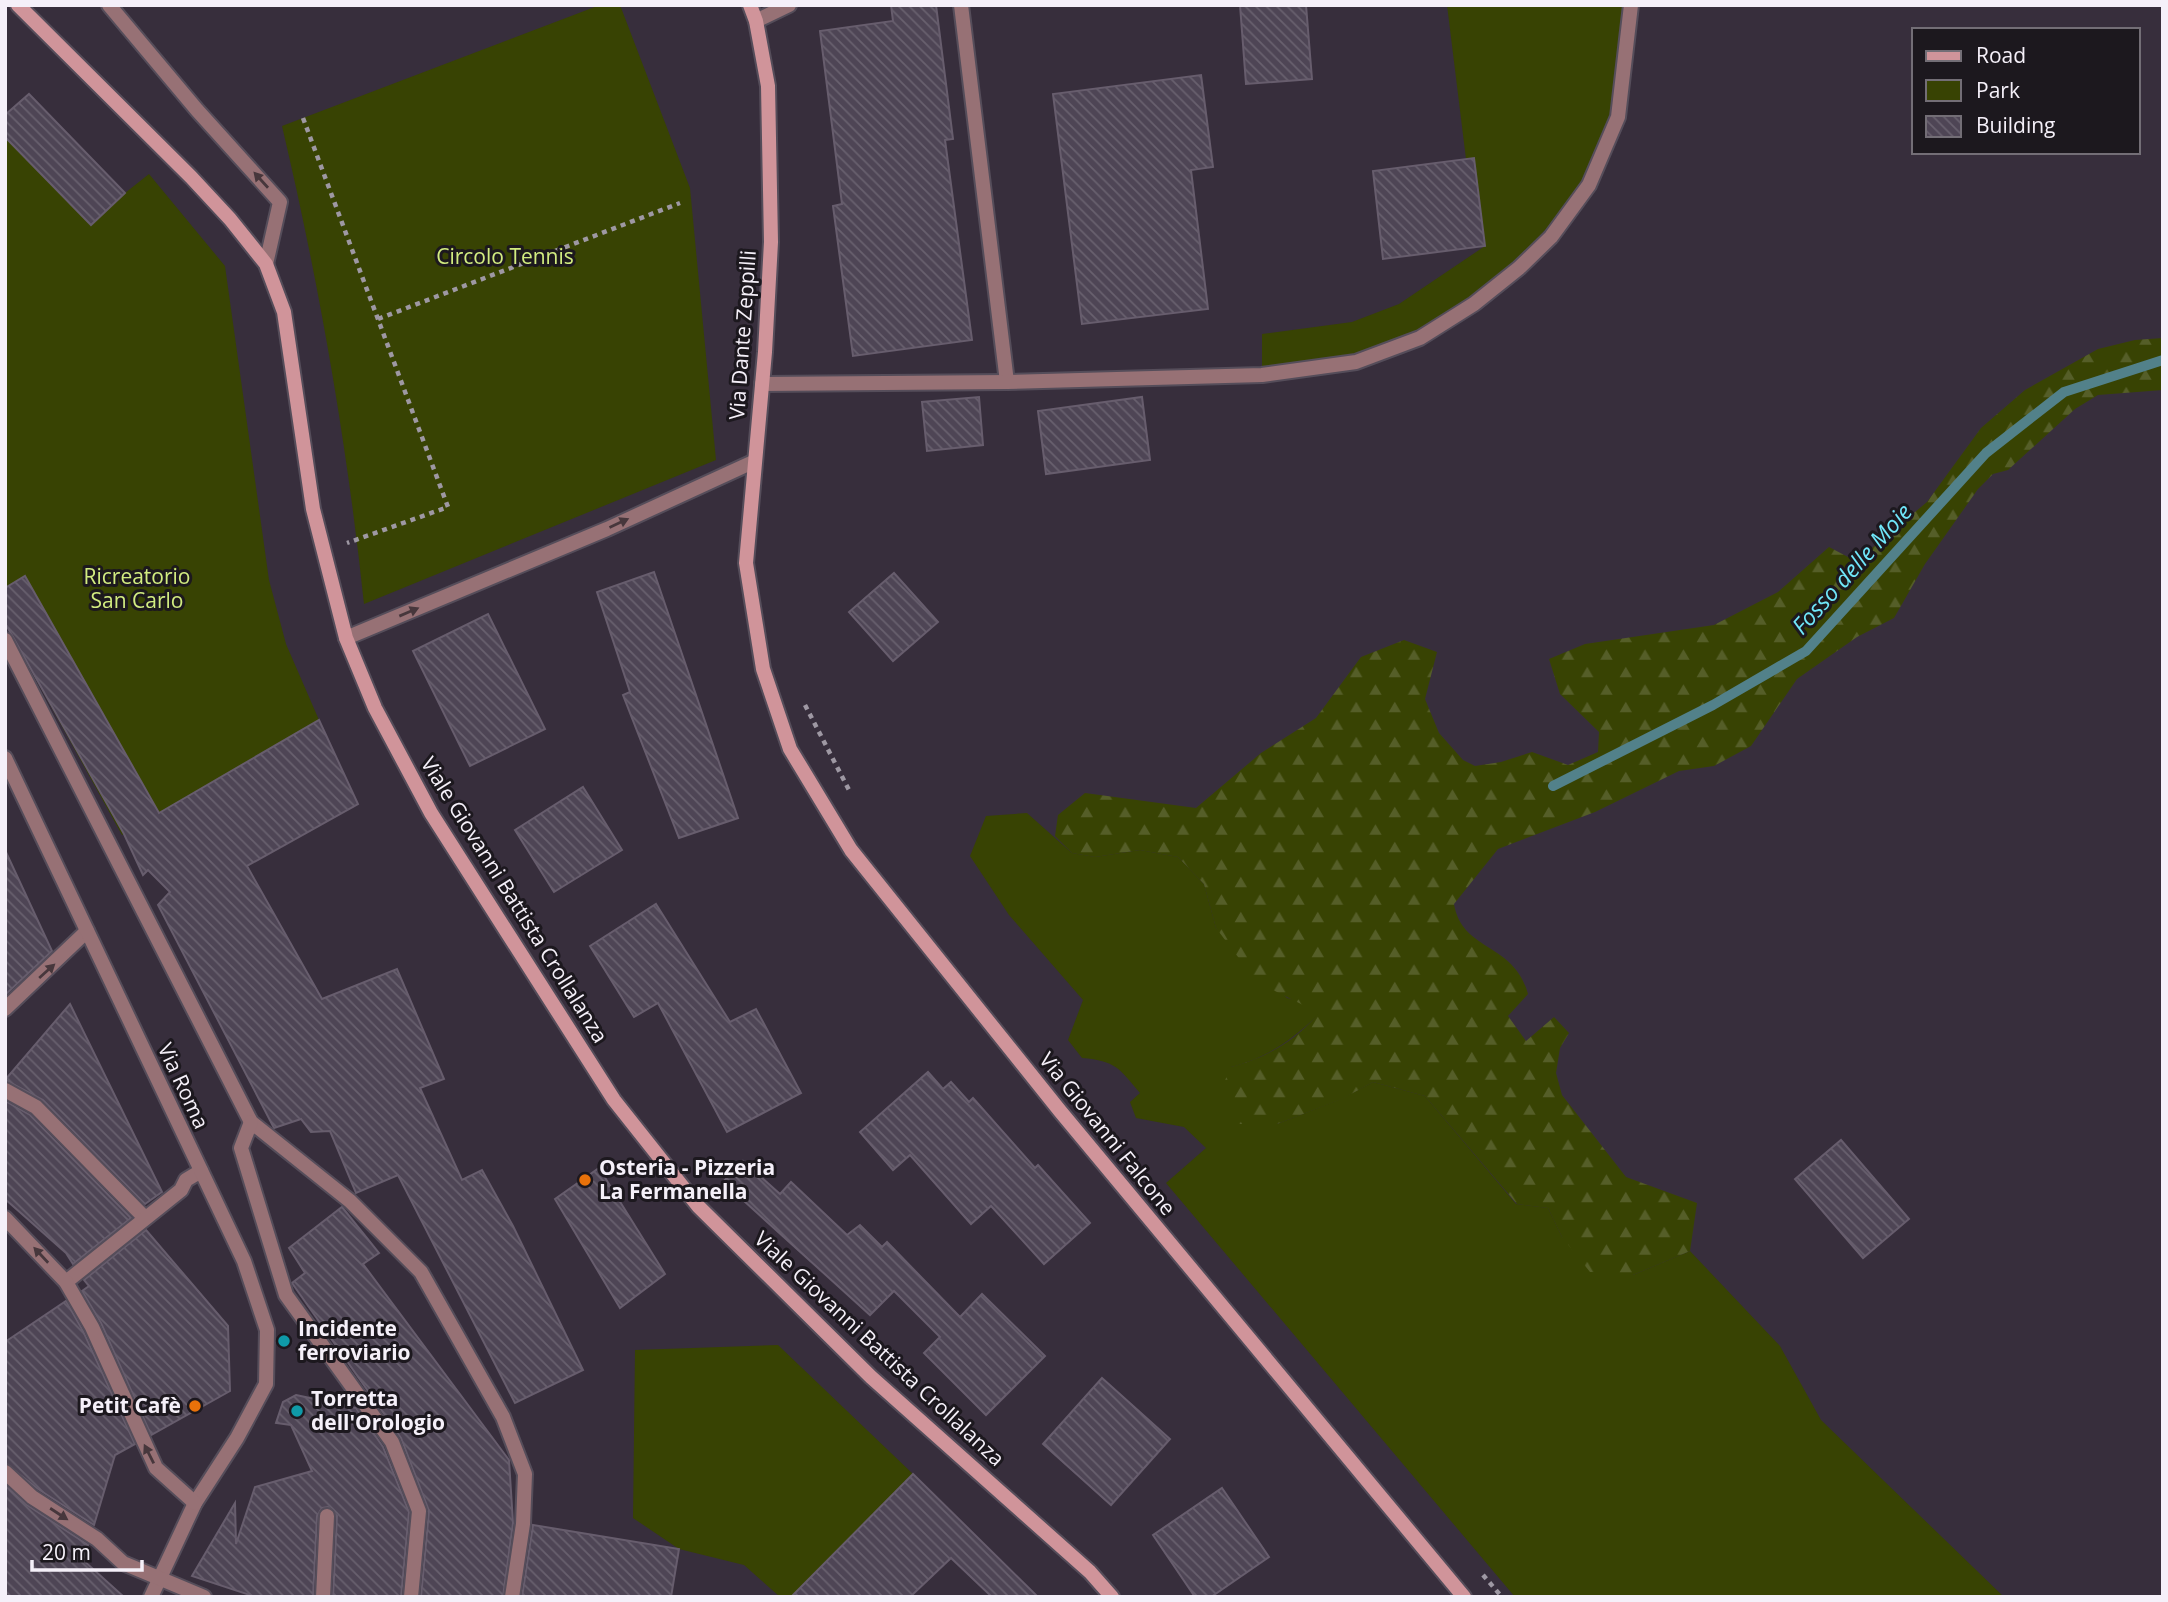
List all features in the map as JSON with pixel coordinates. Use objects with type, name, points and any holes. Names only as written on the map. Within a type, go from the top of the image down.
[{"type":"main road","name":"Viale Giovanni Battista Crollalanza","points":[[18,5],[191,177],[230,219],[266,264],[284,312],[313,509],[323,552],[346,638],[375,708],[431,813],[614,1100],[698,1206],[871,1377],[1090,1572],[1112,1597]]},
{"type":"main road","name":"Via Dante Zeppilli","points":[[750,5],[756,21],[768,86],[770,229],[762,384],[753,462],[747,562],[763,669]]},
{"type":"main road","name":"Via Giovanni Falcone","points":[[763,669],[790,749],[851,850],[1060,1111],[1464,1597]]},
{"type":"street","points":[[109,5],[197,110],[280,202],[266,264]]},
{"type":"street","points":[[756,21],[789,5]]},
{"type":"street","points":[[961,5],[1007,382]]},
{"type":"street","points":[[762,384],[1007,382],[1262,375],[1356,362],[1420,338],[1474,304],[1519,268],[1551,237],[1590,185],[1618,117],[1631,5]]},
{"type":"street","points":[[346,638],[607,529],[753,462]]},
{"type":"street","points":[[5,640],[251,1122],[350,1201],[421,1272],[503,1417],[525,1474],[523,1524],[512,1597]]},
{"type":"street","name":"Via Roma","points":[[5,758],[244,1261],[267,1330],[266,1384],[237,1438],[195,1503],[151,1597]]},
{"type":"street","points":[[5,1009],[87,931]]},
{"type":"street","points":[[5,1090],[36,1107],[145,1218]]},
{"type":"street","points":[[251,1122],[241,1148],[286,1295],[392,1442],[419,1511],[411,1597]]},
{"type":"street","points":[[66,1282],[181,1190],[186,1180],[201,1171]]},
{"type":"street","points":[[5,1218],[66,1282],[92,1327],[156,1468],[195,1503]]},
{"type":"street","points":[[5,1472],[32,1497],[97,1539],[123,1563],[174,1587],[204,1597]]},
{"type":"street","points":[[323,1597],[327,1516]]},
{"type":"path","points":[[303,118],[448,507],[323,552]]},
{"type":"path","points":[[378,319],[680,203]]},
{"type":"path","points":[[804,701],[850,793]]},
{"type":"path","points":[[1475,1566],[1502,1597]]},
{"type":"green space","name":"Circolo Tennis","points":[[600,5],[620,5],[690,188],[716,460],[364,604],[349,483],[330,364],[308,244],[282,126]]},
{"type":"green space","points":[[1447,5],[1626,5],[1615,104],[1591,169],[1562,210],[1538,237],[1511,264],[1448,313],[1383,347],[1352,357],[1262,369],[1262,334],[1352,322],[1399,304],[1485,246],[1474,159],[1466,159]]},
{"type":"green space","name":"Ricreatorio San Carlo","points":[[29,94],[125,193],[149,174],[225,266],[269,580],[286,644],[319,720],[122,835],[5,623],[5,115]]},
{"type":"green space","points":[[2163,338],[2163,390],[2098,395],[2075,409],[2008,470],[1993,474],[1978,489],[1925,564],[1894,618],[1857,637],[1797,679],[1751,746],[1714,766],[1679,771],[1595,812],[1498,849],[1454,904],[1459,920],[1467,931],[1501,955],[1521,977],[1528,994],[1508,1016],[1526,1041],[1554,1017],[1569,1033],[1560,1048],[1556,1073],[1562,1095],[1626,1177],[1697,1203],[1690,1251],[1633,1275],[1590,1272],[1562,1237],[1548,1208],[1517,1204],[1425,1096],[1373,1082],[1342,1099],[1277,1124],[1237,1124],[1218,1096],[1231,1067],[1280,1047],[1319,1013],[1257,982],[1216,928],[1204,884],[1178,857],[1140,850],[1095,857],[1072,853],[1055,836],[1058,815],[1085,793],[1196,808],[1261,753],[1316,718],[1361,657],[1404,640],[1437,652],[1425,699],[1439,733],[1463,760],[1475,766],[1501,762],[1532,752],[1568,765],[1598,752],[1599,732],[1560,694],[1549,659],[1585,644],[1714,625],[1778,592],[1829,547],[1848,557],[1872,548],[1927,502],[1981,428],[2025,390],[2098,349],[2135,340]]},
{"type":"green space","points":[[1027,813],[1072,853],[1095,857],[1140,850],[1178,857],[1204,884],[1216,928],[1287,998],[1303,1002],[1320,1013],[1279,1046],[1257,1058],[1231,1067],[1277,1124],[1341,1099],[1373,1082],[1425,1096],[1516,1204],[1548,1208],[1562,1237],[1633,1275],[1690,1251],[1780,1346],[1821,1420],[2004,1597],[1515,1597],[1166,1183],[1206,1148],[1184,1127],[1136,1118],[1130,1102],[1140,1093],[1127,1077],[1110,1064],[1082,1058],[1068,1040],[1083,1000],[1009,915],[970,856],[986,816]]},
{"type":"green space","points":[[778,1345],[913,1474],[792,1597],[780,1597],[744,1565],[679,1549],[633,1518],[635,1350]]},
{"type":"building","points":[[891,5],[936,5],[953,139],[945,140],[972,340],[853,356],[833,206],[842,204],[820,31],[893,21]]},
{"type":"building","points":[[1240,5],[1306,5],[1312,79],[1246,84]]},
{"type":"building","points":[[1201,75],[1213,167],[1191,170],[1208,309],[1082,324],[1053,94]]},
{"type":"building","points":[[29,94],[125,193],[91,225],[5,137],[5,115]]},
{"type":"building","points":[[1474,158],[1485,246],[1383,259],[1373,171]]},
{"type":"building","points":[[979,397],[983,445],[927,451],[922,402]]},
{"type":"building","points":[[1142,397],[1150,460],[1046,474],[1038,411]]},
{"type":"building","points":[[654,572],[738,818],[679,838],[623,695],[630,692],[597,592]]},
{"type":"building","points":[[894,573],[938,622],[893,661],[849,612]]},
{"type":"building","points":[[25,576],[159,813],[319,720],[358,804],[247,866],[322,999],[397,969],[444,1079],[420,1088],[462,1180],[482,1170],[513,1226],[583,1370],[515,1403],[398,1175],[356,1193],[330,1131],[311,1132],[301,1119],[274,1128],[158,905],[170,892],[148,870],[143,875],[124,834],[5,623],[5,588]]},
{"type":"building","points":[[488,614],[545,729],[470,766],[413,651]]},
{"type":"building","points":[[583,787],[622,850],[554,892],[515,830]]},
{"type":"building","points":[[5,850],[52,951],[5,995]]},
{"type":"building","points":[[656,904],[730,1022],[756,1009],[801,1093],[727,1132],[658,1003],[634,1017],[590,946]]},
{"type":"building","points":[[70,1004],[162,1192],[145,1204],[43,1100],[5,1080]]},
{"type":"building","points":[[928,1072],[943,1089],[951,1082],[969,1102],[973,1098],[1035,1168],[1038,1165],[1090,1223],[1044,1264],[991,1206],[971,1224],[910,1155],[893,1170],[860,1132]]},
{"type":"building","points":[[5,1101],[30,1115],[131,1218],[73,1264],[66,1253],[5,1199]]},
{"type":"building","points":[[1841,1140],[1909,1219],[1863,1258],[1795,1179]]},
{"type":"building","points":[[743,1161],[780,1194],[791,1182],[847,1235],[860,1225],[882,1247],[887,1242],[960,1317],[982,1294],[1045,1356],[986,1415],[924,1353],[940,1337],[894,1291],[870,1315],[723,1182]]},
{"type":"building","points":[[599,1168],[665,1274],[620,1308],[555,1199]]},
{"type":"building","points":[[342,1207],[379,1253],[363,1264],[509,1460],[513,1523],[503,1597],[421,1597],[429,1511],[401,1438],[292,1283],[305,1273],[289,1248]]},
{"type":"building","points":[[146,1230],[228,1326],[230,1391],[151,1435],[101,1323],[82,1291],[89,1286],[84,1280]]},
{"type":"building","points":[[66,1301],[83,1331],[135,1444],[115,1455],[94,1525],[38,1489],[5,1463],[5,1342]]},
{"type":"building","points":[[1102,1378],[1170,1439],[1111,1505],[1043,1444]]},
{"type":"building","points":[[296,1395],[356,1408],[383,1447],[409,1512],[401,1597],[333,1597],[337,1516],[328,1507],[322,1508],[317,1516],[313,1597],[256,1597],[192,1576],[235,1503],[236,1544],[255,1487],[312,1471],[291,1425],[276,1423],[283,1402]]},
{"type":"building","points":[[913,1474],[1038,1597],[992,1597],[951,1558],[910,1597],[791,1597]]},
{"type":"building","points":[[5,1485],[27,1505],[88,1545],[83,1560],[124,1597],[5,1597]]},
{"type":"building","points":[[1222,1488],[1269,1557],[1211,1597],[1195,1597],[1153,1535]]},
{"type":"building","points":[[533,1525],[679,1549],[671,1597],[522,1597]]},
{"type":"waterway","name":"Fosso delle Moie","points":[[1553,786],[1713,705],[1806,651],[1986,453],[2064,392],[2163,360]]},
{"type":"place","name":"Osteria - Pizzeria La Fermanella","points":[[585,1180]]},
{"type":"place","name":"Incidente ferroviario","points":[[284,1341]]},
{"type":"place","name":"Petit Cafè","points":[[195,1406]]},
{"type":"place","name":"Torretta dell'Orologio","points":[[297,1411]]}]
